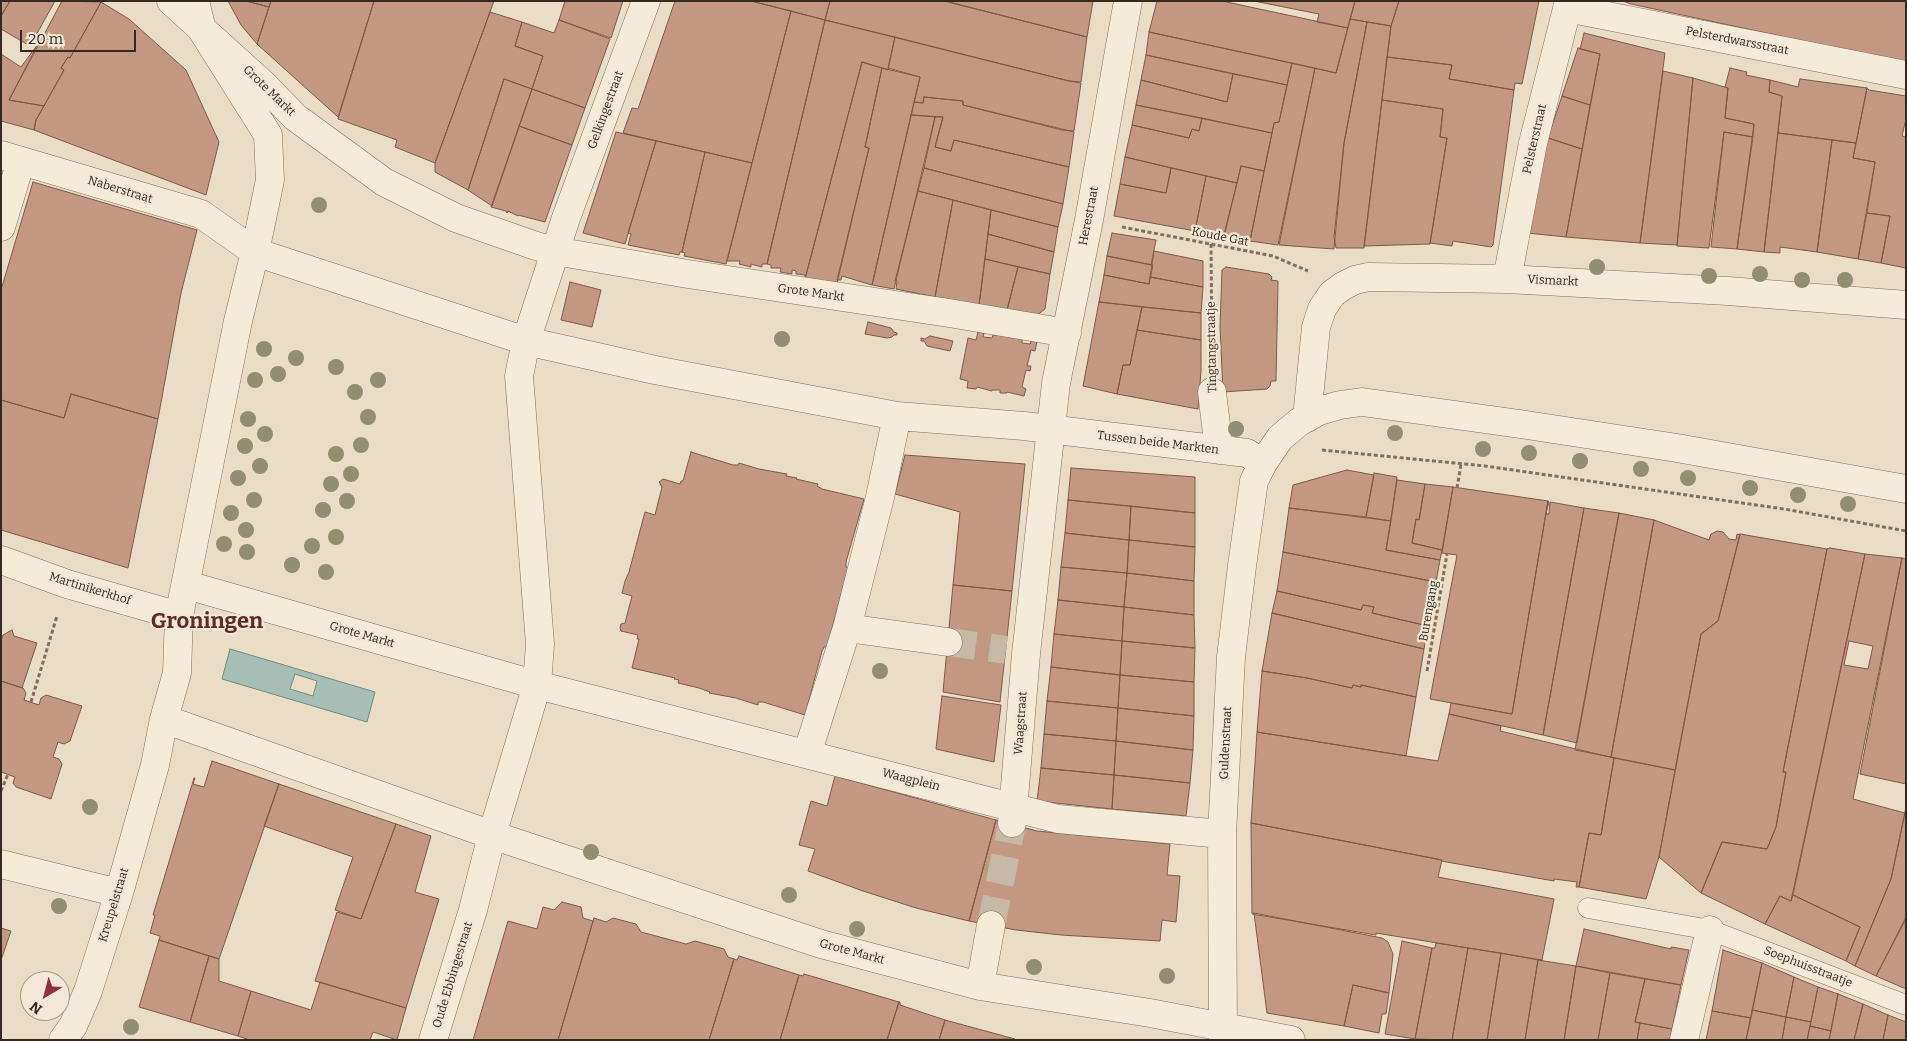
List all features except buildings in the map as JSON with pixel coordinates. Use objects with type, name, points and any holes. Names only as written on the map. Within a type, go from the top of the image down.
[{"type":"street","points":[[172,1],[202,30]]},
{"type":"street","points":[[195,1],[202,30]]},
{"type":"street","name":"Gelkingestraat","points":[[555,250],[646,1]]},
{"type":"street","name":"Herestraat","points":[[1050,431],[1056,382],[1089,220],[1128,1]]},
{"type":"street","name":"Pelsterdwarsstraat","points":[[1568,5],[1906,75]]},
{"type":"street","name":"Pelsterstraat","points":[[1507,278],[1533,143],[1568,5]]},
{"type":"street","name":"Grote Markt","points":[[202,30],[264,85],[295,117],[384,182],[456,218],[536,246],[555,250],[688,274],[948,312],[1067,333]]},
{"type":"street","name":"Grote Markt","points":[[155,765],[176,673],[180,616],[238,321],[270,180],[268,136],[202,30]]},
{"type":"street","points":[[1,227],[20,161]]},
{"type":"street","name":"Naberstraat","points":[[20,161],[202,214],[255,252]]},
{"type":"street","points":[[492,835],[537,684],[540,644],[519,376],[526,341],[555,250]]},
{"type":"street","points":[[255,252],[526,341]]},
{"type":"street","name":"Vismarkt","points":[[1306,418],[1316,327],[1322,309],[1332,294],[1343,286],[1355,280],[1368,277],[1507,278],[1728,291],[1906,305]]},
{"type":"street","name":"Tussen beide Markten","points":[[526,341],[655,370],[897,416],[1024,426],[1050,431],[1247,453],[1263,463]]},
{"type":"street","name":"Tingtangstraatje","points":[[1212,392],[1219,450]]},
{"type":"street","points":[[1263,463],[1280,438],[1306,418],[1319,411],[1340,405],[1362,402],[1677,448],[1906,489]]},
{"type":"street","points":[[807,754],[846,628],[880,496],[897,416]]},
{"type":"street","name":"Waagstraat","points":[[1013,815],[1016,652],[1050,431]]},
{"type":"street","name":"Guldenstraat","points":[[1223,1033],[1222,834],[1231,657],[1254,480],[1263,463]]},
{"type":"street","name":"Martinikerkhof","points":[[1,560],[67,584],[180,616]]},
{"type":"street","name":"Grote Markt","points":[[187,586],[537,684],[807,754]]},
{"type":"street","points":[[846,628],[948,642]]},
{"type":"street","name":"Grote Markt","points":[[164,719],[492,835],[821,944],[980,986],[1150,1013],[1223,1033],[1291,1040]]},
{"type":"street","name":"Waagplein","points":[[807,754],[1013,815]]},
{"type":"street","name":"Kreupelstraat","points":[[63,1040],[73,1026],[88,991],[119,893],[155,765]]},
{"type":"street","points":[[1013,815],[1222,834]]},
{"type":"street","name":"Oude Ebbingestraat","points":[[432,1040],[473,910],[492,835]]},
{"type":"street","points":[[1,864],[119,893]]},
{"type":"street","points":[[980,986],[991,926]]},
{"type":"street","points":[[1684,1040],[1710,930]]},
{"type":"lane","name":"Soephuisstraatje","points":[[1588,908],[1710,930],[1906,1004]]},
{"type":"path","name":"Koude Gat","points":[[1089,220],[1273,256],[1343,286]]},
{"type":"path","name":"Tingtangstraatje","points":[[1211,244],[1212,392]]},
{"type":"path","points":[[1314,449],[1461,464],[1784,510],[1906,531]]},
{"type":"path","points":[[1457,488],[1461,464]]},
{"type":"path","name":"Burengang","points":[[1427,671],[1447,554]]},
{"type":"path","points":[[31,702],[67,584]]},
{"type":"path","points":[[1,791],[8,774]]},
{"type":"water","points":[[230,649],[375,692],[367,722],[222,679]],"holes":[[[295,674],[317,681],[313,696],[290,689]]]},
{"type":"tunnel","points":[[948,642],[1006,650]]},
{"type":"tunnel","points":[[991,925],[1012,824]]},
{"type":"district","name":"Groningen","points":[[207,622]]}]
